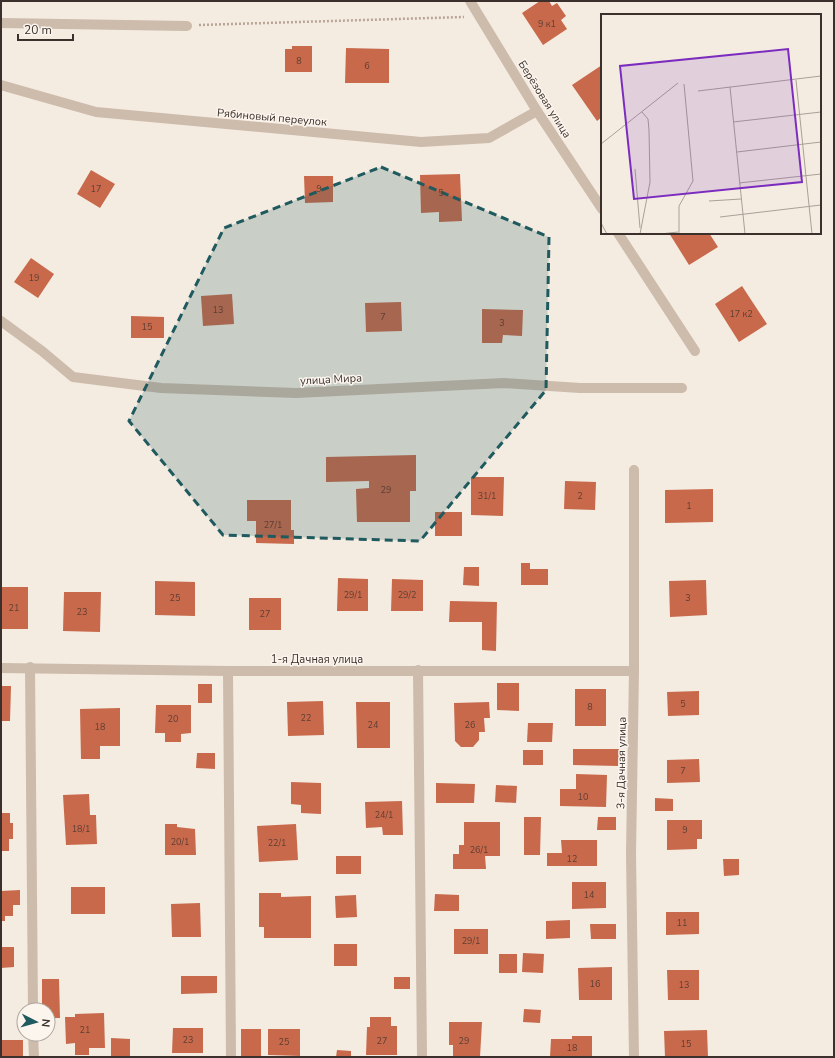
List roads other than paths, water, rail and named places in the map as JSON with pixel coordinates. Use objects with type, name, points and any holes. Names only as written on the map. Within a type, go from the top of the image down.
[{"type":"street","name":"Берёзовая улица","points":[[470,1],[537,111],[601,207]]},
{"type":"street","points":[[1,23],[187,26]]},
{"type":"street","name":"Рябиновый переулок","points":[[1,85],[96,112],[421,142],[489,138],[537,111]]},
{"type":"street","points":[[619,234],[695,351]]},
{"type":"street","name":"улица Мира","points":[[1,321],[42,351],[73,377],[161,388],[296,393],[504,383],[580,388],[682,388]]},
{"type":"street","name":"3-я Дачная улица","points":[[634,470],[634,671],[631,854],[634,1057]]},
{"type":"street","points":[[30,667],[33,1002]]},
{"type":"street","name":"1-я Дачная улица","points":[[1,668],[30,667],[228,671],[634,671]]},
{"type":"street","points":[[418,670],[422,1057]]},
{"type":"street","points":[[228,671],[231,1057]]},
{"type":"street","points":[[33,1042],[34,1057]]}]
